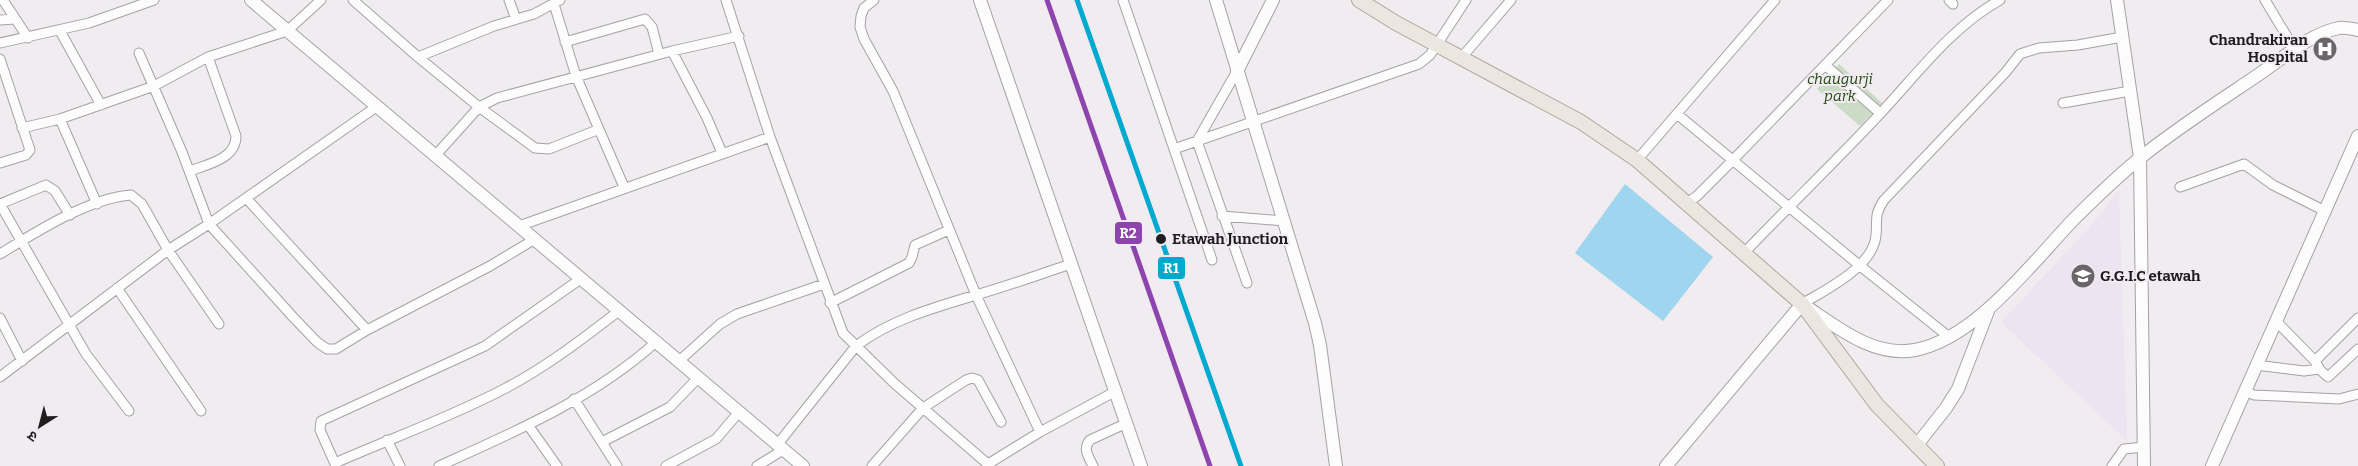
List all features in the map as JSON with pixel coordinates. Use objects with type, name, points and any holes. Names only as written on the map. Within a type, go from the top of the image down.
[{"type":"main road","points":[[1359,0],[1396,23],[1581,122],[1637,160],[1802,304],[1877,405],[1937,466]]},
{"type":"street","points":[[3,0],[28,38]]},
{"type":"street","points":[[0,43],[60,31],[123,12],[154,0]]},
{"type":"street","points":[[251,0],[376,107],[620,310],[802,466]]},
{"type":"street","points":[[22,128],[60,119],[154,86],[208,57],[287,31],[321,0]]},
{"type":"street","points":[[353,0],[479,107],[535,148],[549,149],[598,130]]},
{"type":"street","points":[[509,0],[516,18]]},
{"type":"street","points":[[726,0],[770,137],[830,303],[843,333],[984,464],[1116,391]]},
{"type":"street","points":[[874,0],[864,8],[861,16],[860,27],[864,39],[893,91],[976,295],[1040,432]]},
{"type":"street","points":[[980,0],[1141,466]]},
{"type":"street","points":[[1123,0],[1212,260]]},
{"type":"street","points":[[1216,0],[1285,221],[1320,345],[1336,466]]},
{"type":"street","points":[[1247,283],[1197,141],[1237,71],[1273,0]]},
{"type":"street","points":[[1174,149],[1254,123],[1419,64],[1430,55],[1466,0]]},
{"type":"street","points":[[1462,58],[1511,0]]},
{"type":"street","points":[[1637,160],[1775,0]]},
{"type":"street","points":[[1687,203],[1697,196],[1732,161],[1888,0]]},
{"type":"street","points":[[2117,0],[2140,158],[2144,466]]},
{"type":"street","points":[[2265,0],[2295,50]]},
{"type":"street","points":[[1744,253],[1956,33],[1994,1]]},
{"type":"street","points":[[418,57],[516,18],[534,14],[557,2],[576,76],[624,187]]},
{"type":"street","points":[[0,20],[15,19]]},
{"type":"street","points":[[566,42],[646,19],[652,27],[658,54]]},
{"type":"street","points":[[1802,304],[1873,347],[1891,351],[1913,351],[1932,346],[1988,311],[2076,218],[2140,158],[2194,118],[2322,34],[2341,28],[2358,30]]},
{"type":"street","points":[[60,31],[101,105]]},
{"type":"street","points":[[435,156],[479,107],[497,98],[658,54],[738,36]]},
{"type":"street","points":[[1666,466],[1802,304],[1843,279],[1859,265],[1875,243],[1875,220],[1879,207],[1884,200],[2005,73],[2020,54],[2039,48],[2078,45],[2122,37]]},
{"type":"street","points":[[672,51],[707,118],[722,153]]},
{"type":"street","points":[[139,53],[190,171],[209,224],[323,347],[336,349],[367,330],[490,266],[535,239]]},
{"type":"street","points":[[190,171],[221,159],[231,152],[236,145],[236,136],[208,57]]},
{"type":"street","points":[[0,59],[30,150],[29,153],[0,163]]},
{"type":"street","points":[[1825,65],[1880,113]]},
{"type":"street","points":[[2064,103],[2130,91]]},
{"type":"street","points":[[0,377],[168,250],[209,224],[376,107]]},
{"type":"street","points":[[1677,114],[1859,265],[1949,336]]},
{"type":"street","points":[[60,119],[97,204]]},
{"type":"street","points":[[2212,466],[2358,136]]},
{"type":"street","points":[[519,226],[624,187],[770,137]]},
{"type":"street","points":[[2180,187],[2244,164],[2273,185],[2325,211]]},
{"type":"street","points":[[70,215],[55,191],[46,185],[0,204],[93,366],[129,411]]},
{"type":"street","points":[[0,254],[70,215],[122,195],[131,195],[138,199],[168,250],[219,324]]},
{"type":"street","points":[[246,198],[367,330]]},
{"type":"street","points":[[1222,216],[1285,221]]},
{"type":"street","points":[[830,303],[908,263],[912,258],[915,245],[949,230]]},
{"type":"street","points":[[757,466],[780,447],[856,346],[895,322],[938,305],[976,295],[1072,264]]},
{"type":"street","points":[[582,278],[485,346],[321,421],[319,425],[320,430],[336,464],[508,387],[579,341],[620,310]]},
{"type":"street","points":[[679,361],[720,324],[737,314],[824,284]]},
{"type":"street","points":[[117,288],[201,411]]},
{"type":"street","points":[[1916,446],[1946,408],[1958,389],[1988,311]]},
{"type":"street","points":[[0,318],[22,361]]},
{"type":"street","points":[[2315,361],[2358,318]]},
{"type":"street","points":[[2276,321],[2315,361],[2320,370],[2328,376],[2358,349]]},
{"type":"street","points":[[440,466],[528,425],[616,375],[656,342]]},
{"type":"street","points":[[2256,365],[2281,370],[2320,370]]},
{"type":"street","points":[[602,442],[670,407],[698,378]]},
{"type":"street","points":[[872,466],[923,408],[966,380],[972,378],[982,384],[1000,422]]},
{"type":"street","points":[[2245,391],[2254,395],[2339,399],[2358,394]]},
{"type":"street","points":[[574,399],[617,466]]},
{"type":"street","points":[[666,466],[716,438],[739,412]]},
{"type":"street","points":[[1094,466],[1086,451],[1087,443],[1127,423]]},
{"type":"street","points":[[528,425],[555,466]]},
{"type":"street","points":[[387,440],[400,466]]},
{"type":"street","points":[[2112,466],[2124,449],[2144,447]]},
{"type":"shaded area","name":"G.G.I.C etawah","points":[[2119,191],[2127,441],[2001,322],[2088,229]]},
{"type":"green space","name":"chaugurji park","points":[[1839,64],[1882,103],[1860,126],[1817,89]]},
{"type":"water","points":[[1625,184],[1713,257],[1663,321],[1575,253]]},
{"type":"railway","points":[[1047,0],[1210,466]]},
{"type":"railway","points":[[1077,0],[1241,466]]},
{"type":"transit line","name":"R2","points":[[1047,0],[1210,466]]},
{"type":"transit line","name":"R1","points":[[1077,0],[1241,466]]},
{"type":"place","name":"Chandrakiran Hospital","points":[[2325,49]]},
{"type":"place","name":"Etawah Junction","points":[[1161,239]]},
{"type":"place","name":"G.G.I.C etawah","points":[[2083,276]]}]
